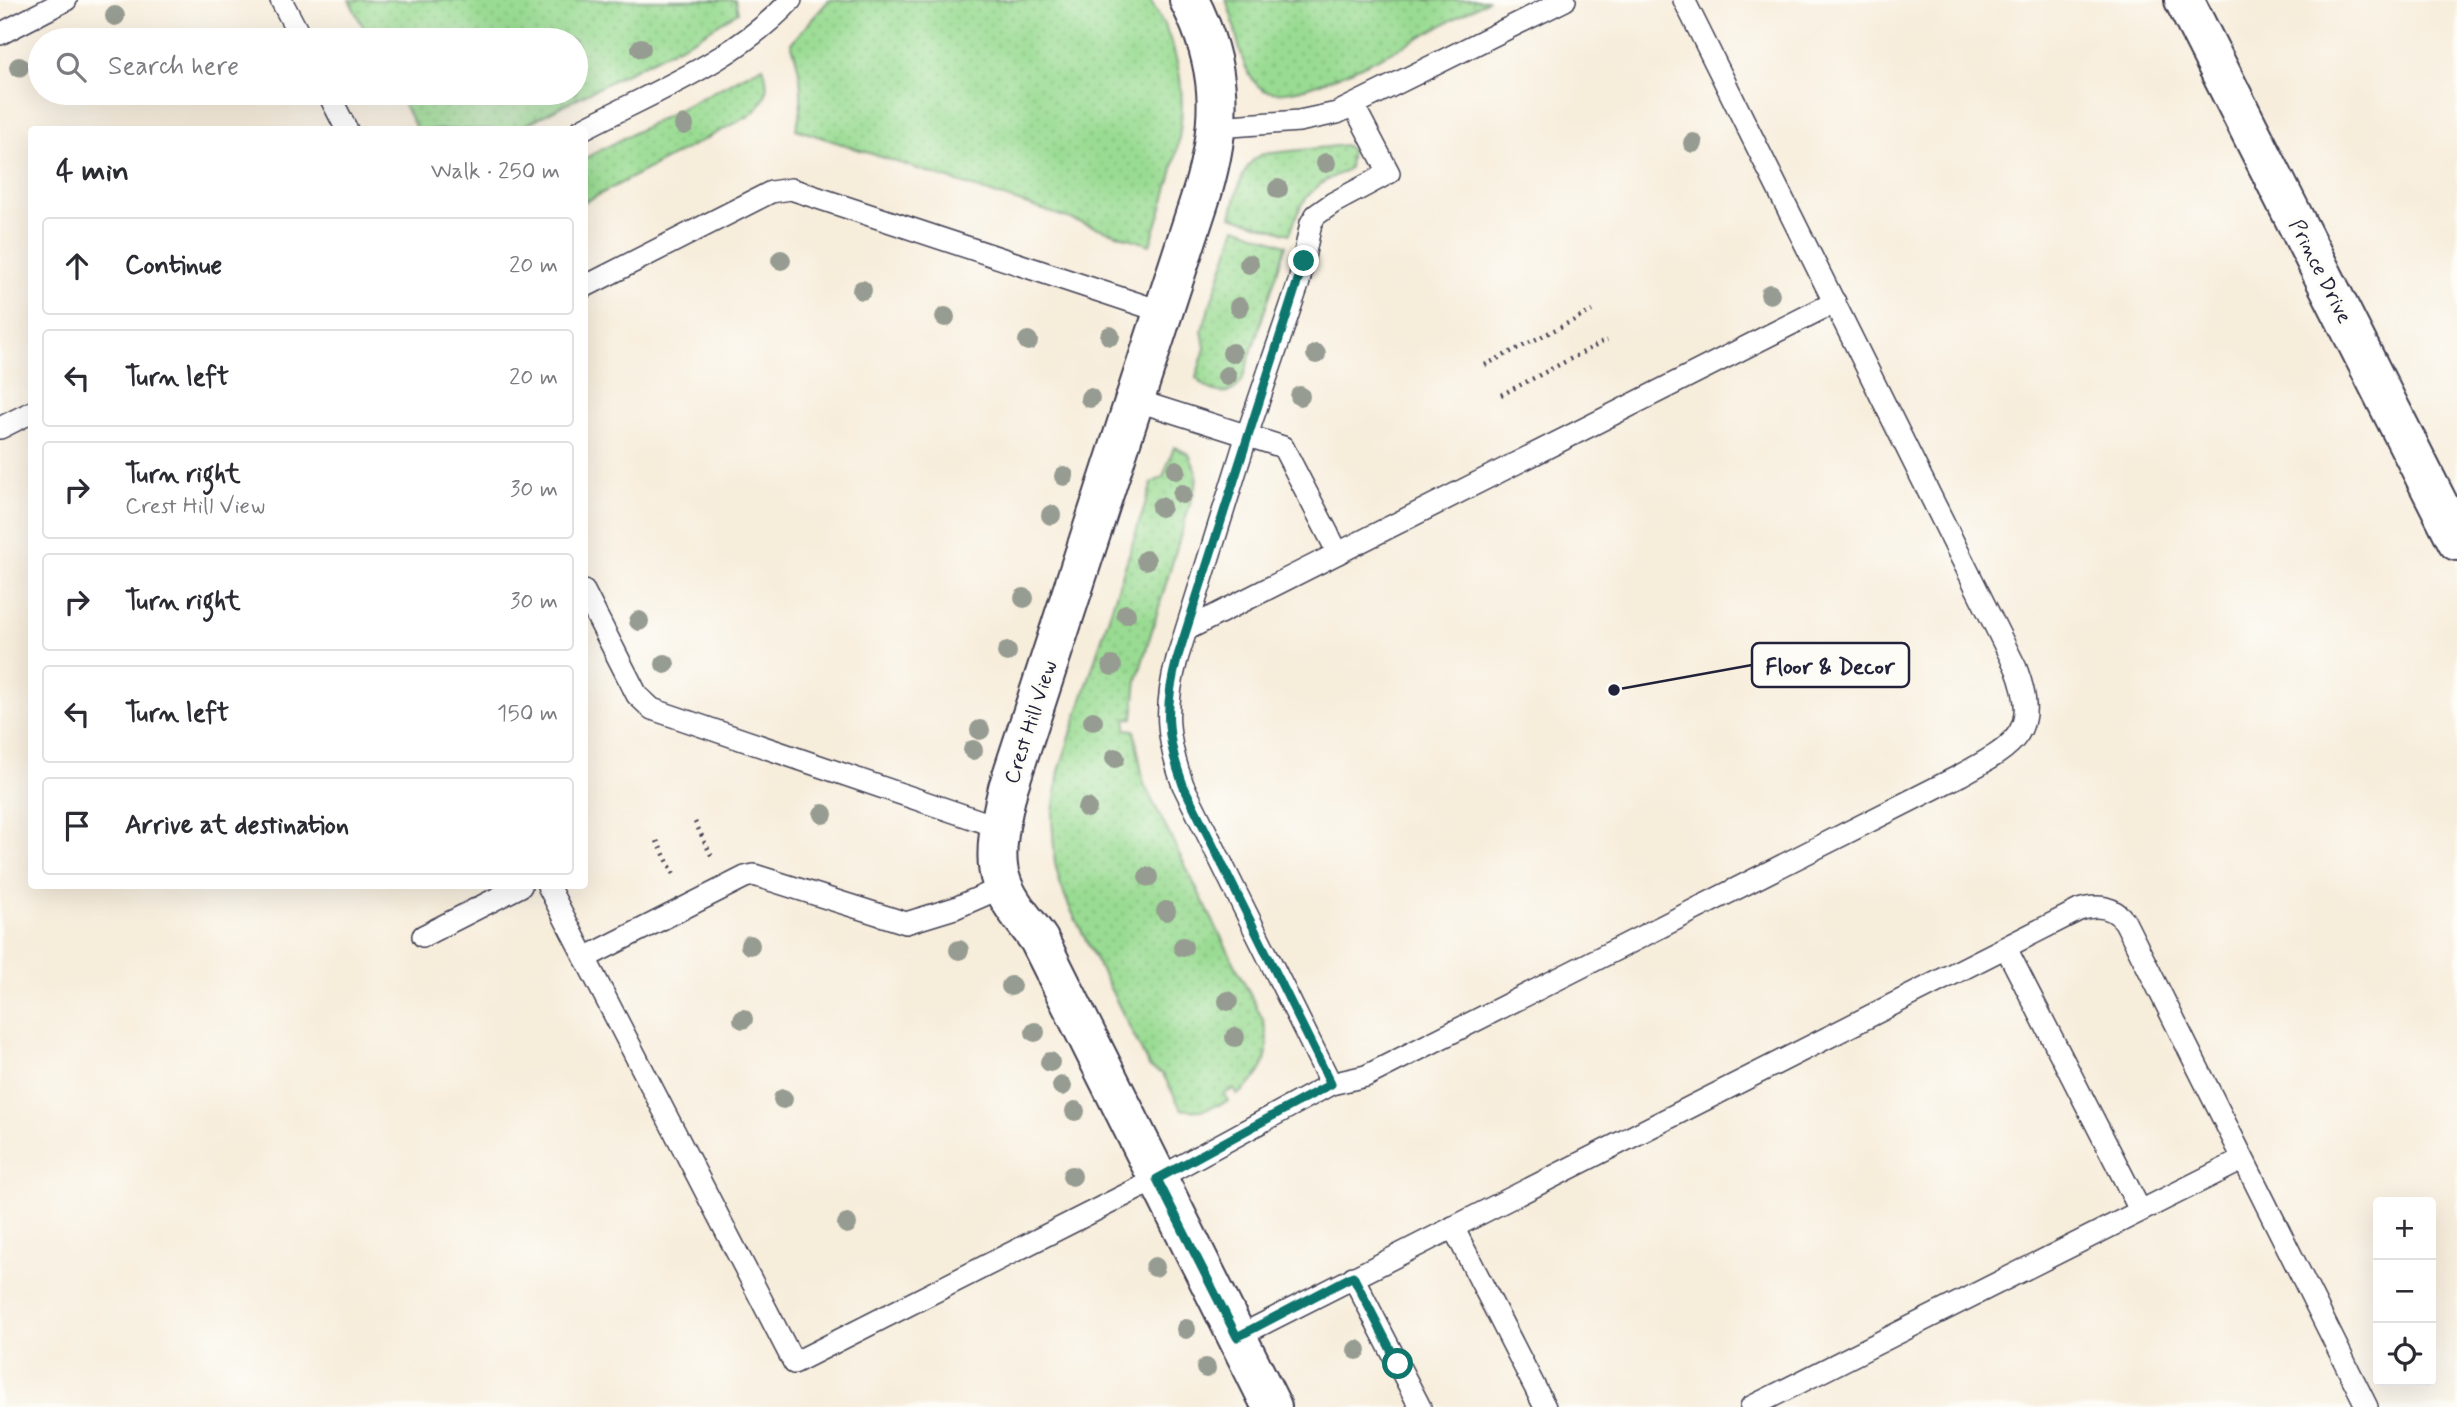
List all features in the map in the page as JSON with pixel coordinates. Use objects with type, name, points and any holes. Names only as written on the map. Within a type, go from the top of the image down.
[{"type":"street","name":"Crest Hill View","points":[[1189,0],[1209,51],[1218,104],[1215,144],[1203,190],[1008,788],[998,865],[1003,887],[1039,940],[1272,1407]]},
{"type":"street","name":"Prince Drive","points":[[2184,0],[2457,541]]},
{"type":"lane","points":[[0,34],[66,0]]},
{"type":"lane","points":[[281,0],[296,28]]},
{"type":"lane","points":[[588,126],[727,52],[762,28],[790,0]]},
{"type":"lane","points":[[1217,127],[1298,121],[1337,113],[1565,0]]},
{"type":"lane","points":[[550,889],[794,1363],[1157,1179],[1331,1084],[1366,1076],[1994,757],[2018,737],[2023,726],[2025,705],[2022,683],[2016,668],[1684,0]]},
{"type":"lane","points":[[334,105],[345,126]]},
{"type":"lane","points":[[1331,1084],[1200,823],[1173,759],[1168,730],[1168,708],[1170,684],[1247,435],[1298,282],[1311,223],[1316,215],[1333,203],[1389,173],[1354,106]]},
{"type":"lane","points":[[588,285],[771,192],[791,189],[1163,312]]},
{"type":"lane","points":[[1188,629],[1835,302]]},
{"type":"lane","points":[[1135,400],[1279,444],[1287,451],[1338,553]]},
{"type":"lane","points":[[0,428],[28,414]]},
{"type":"lane","points":[[588,599],[637,695],[652,709],[1001,828]]},
{"type":"lane","points":[[585,958],[745,877],[762,877],[906,923],[955,908],[1003,887]]},
{"type":"lane","points":[[423,936],[515,889]]},
{"type":"lane","points":[[1237,1337],[1353,1276],[2007,948],[2090,907],[2102,907],[2120,915],[2367,1407]]},
{"type":"lane","points":[[2007,948],[2140,1210]]},
{"type":"lane","points":[[1751,1407],[2242,1160]]},
{"type":"lane","points":[[1453,1227],[1545,1407]]},
{"type":"lane","points":[[1353,1276],[1420,1407]]},
{"type":"path","points":[[1485,365],[1592,311]]},
{"type":"path","points":[[1500,396],[1607,340]]},
{"type":"path","points":[[695,822],[727,886]]},
{"type":"path","points":[[657,841],[675,876]]},
{"type":"green space","points":[[349,0],[735,0],[738,12],[698,37],[588,93],[588,28],[364,28]]},
{"type":"green space","points":[[829,0],[1150,0],[1167,31],[1177,62],[1182,92],[1177,151],[1150,245],[796,129],[801,107],[801,86],[791,43]]},
{"type":"green space","points":[[1226,0],[1489,0],[1409,43],[1339,76],[1280,93],[1262,89],[1248,72]]},
{"type":"green space","points":[[763,66],[766,93],[760,105],[749,116],[588,200],[588,156]]},
{"type":"green space","points":[[404,105],[564,105],[523,126],[415,126]]},
{"type":"green space","points":[[1345,145],[1351,150],[1349,168],[1321,184],[1308,196],[1290,234],[1231,216],[1241,180],[1256,158],[1263,154]]},
{"type":"green space","points":[[1236,227],[1286,245],[1242,381],[1232,391],[1220,392],[1207,387],[1196,378],[1205,348],[1202,330]]},
{"type":"green space","points":[[1174,447],[1189,454],[1197,481],[1137,680],[1133,718],[1126,719],[1126,729],[1134,730],[1144,784],[1263,1020],[1267,1042],[1265,1062],[1255,1079],[1237,1095],[1234,1089],[1224,1094],[1228,1101],[1200,1110],[1181,1109],[1163,1074],[1150,1068],[1069,906],[1055,863],[1052,819],[1059,771],[1152,483],[1163,477]]},
{"type":"place","name":"Floor & Decor","points":[[1614,690]]},
{"type":"route","points":[[1304,261],[1177,659],[1170,684],[1168,730],[1173,759],[1200,823],[1331,1084],[1157,1179],[1237,1337],[1353,1276],[1398,1364]]}]
